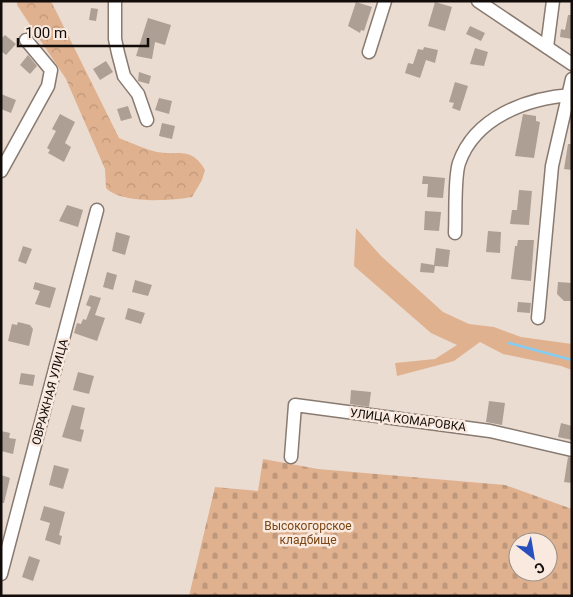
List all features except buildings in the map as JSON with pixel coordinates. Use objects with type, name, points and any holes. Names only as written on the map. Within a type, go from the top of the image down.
[{"type":"street","points":[[115,1],[115,39],[124,76],[138,94],[147,120]]},
{"type":"street","points":[[369,52],[385,1]]},
{"type":"street","points":[[478,1],[572,64]]},
{"type":"street","points":[[547,47],[553,1]]},
{"type":"street","points":[[1,171],[48,86],[50,70],[26,40]]},
{"type":"street","points":[[538,318],[552,166],[571,95],[572,79]]},
{"type":"street","points":[[455,233],[458,165],[472,139],[489,123],[516,108],[540,100],[571,95]]},
{"type":"street","name":"ОВРАЖНАЯ УЛИЦА","points":[[1,574],[97,210]]},
{"type":"street","name":"УЛИЦА КОМАРОВКА","points":[[291,457],[295,405],[490,431],[572,450]]},
{"type":"green space","points":[[17,1],[51,1],[119,138],[157,152],[189,155],[200,162],[205,170],[202,180],[192,197],[172,200],[134,199],[123,197],[106,188],[105,169],[66,79],[17,5]]},
{"type":"green space","points":[[356,228],[381,256],[443,312],[469,324],[494,327],[521,337],[572,344],[572,370],[503,354],[480,342],[454,361],[397,376],[395,363],[435,359],[457,345],[431,333],[354,266]]},
{"type":"green space","name":"Высокогорское кладбище","points":[[263,459],[318,469],[505,485],[572,509],[572,596],[189,596],[215,487],[258,491]]},
{"type":"waterway","points":[[509,343],[572,360]]}]
